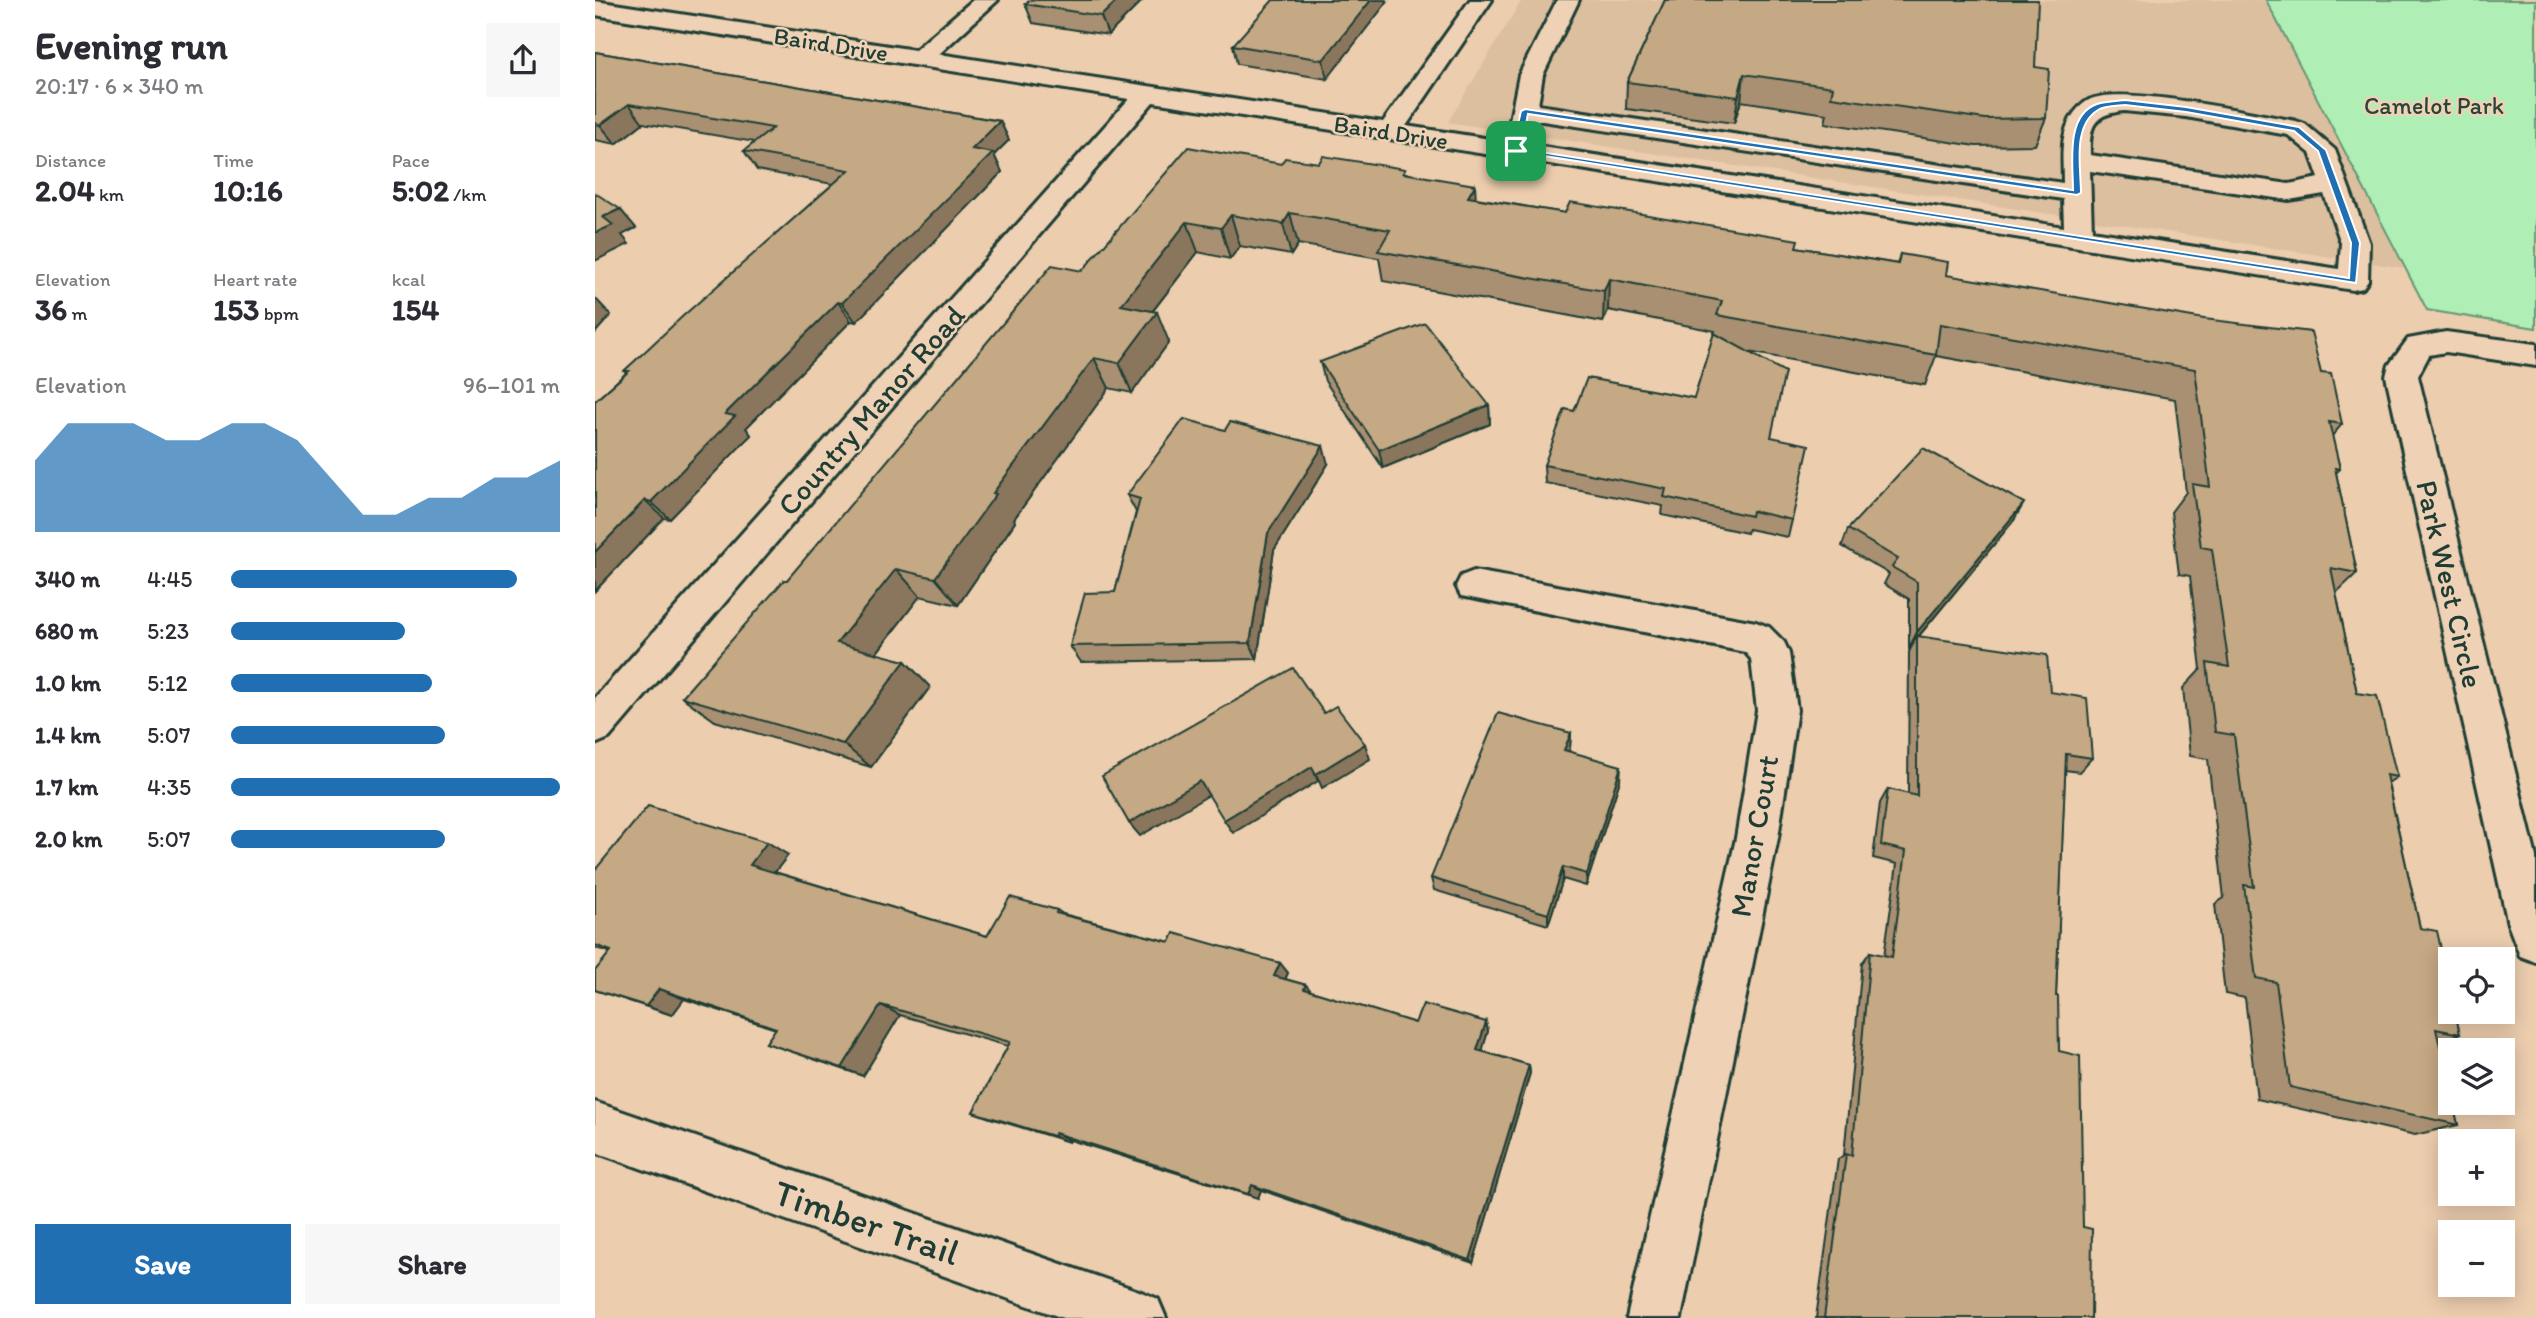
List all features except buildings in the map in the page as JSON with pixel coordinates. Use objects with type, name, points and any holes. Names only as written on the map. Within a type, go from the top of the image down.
[{"type":"street","points":[[920,58],[987,0]]},
{"type":"street","points":[[1390,131],[1481,0]]},
{"type":"street","points":[[1516,151],[1531,75],[1568,0]]},
{"type":"street","name":"Baird Drive","points":[[595,8],[2353,281],[2355,243],[2333,184]]},
{"type":"street","name":"Country Manor Road","points":[[595,726],[1147,93]]},
{"type":"street","points":[[2076,161],[2289,192],[2333,184],[2322,150],[2296,129],[2186,109],[2125,103],[2097,106],[2084,118],[2076,140],[2076,161],[2078,239]]},
{"type":"street","points":[[1525,111],[2077,193]]},
{"type":"street","name":"Park West Circle","points":[[2536,355],[2446,342],[2419,346],[2405,365],[2402,376],[2529,924],[2536,940]]},
{"type":"street","name":"Manor Court","points":[[1474,586],[1756,638],[1770,653],[1777,710],[1757,838],[1654,1318]]},
{"type":"street","name":"Timber Trail","points":[[595,1127],[1139,1318]]},
{"type":"shaded area","points":[[1522,0],[2266,0],[2404,268],[1448,122]]},
{"type":"green space","name":"Camelot Park","points":[[2266,0],[2536,0],[2536,328],[2427,310]]},
{"type":"route","points":[[2125,103],[2186,109],[2296,129],[2322,150],[2355,243],[2353,281],[2170,253],[1516,151],[1525,111],[2077,193],[2076,140],[2084,118],[2097,106],[2125,103]]}]
